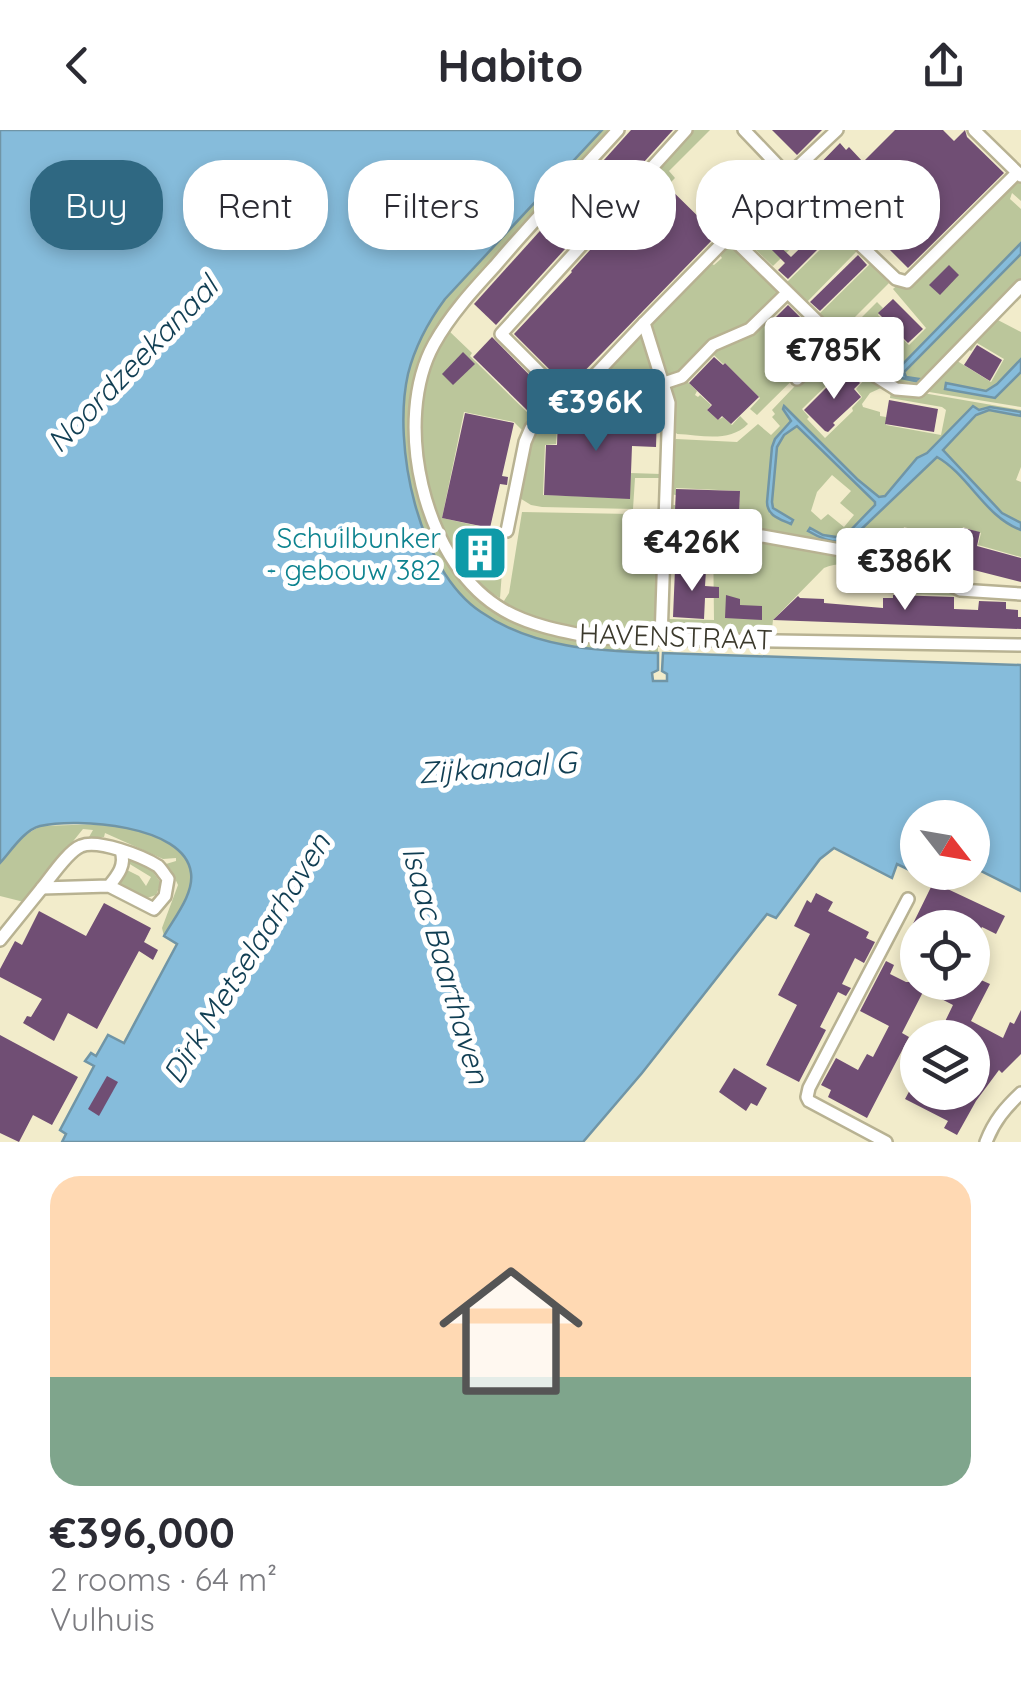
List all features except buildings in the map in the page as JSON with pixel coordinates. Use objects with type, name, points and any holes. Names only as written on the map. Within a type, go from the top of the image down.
[{"type":"street","name":"HAVENSTRAAT","points":[[618,130],[469,295],[430,353],[420,386],[416,438],[424,495],[457,568],[500,608],[521,618],[598,638],[1021,646]]},
{"type":"street","points":[[568,401],[501,334],[686,130]]},
{"type":"street","points":[[744,130],[773,160]]},
{"type":"street","points":[[805,160],[836,130]]},
{"type":"street","points":[[866,250],[896,279],[907,282],[1019,175],[974,130]]},
{"type":"street","points":[[507,531],[531,428],[553,408],[568,401],[715,250]]},
{"type":"street","points":[[744,250],[869,372],[896,389],[919,391],[1021,286]]},
{"type":"street","points":[[664,383],[682,376],[712,346],[750,329],[788,293]]},
{"type":"street","points":[[644,323],[668,403],[661,639]]},
{"type":"street","points":[[797,379],[836,340]]},
{"type":"street","points":[[664,519],[705,522],[896,560],[960,590],[1021,594]]},
{"type":"street","points":[[0,940],[42,888],[74,850],[84,844],[121,850],[160,867],[168,878],[165,896],[154,910],[109,886],[42,888]]},
{"type":"street","points":[[109,886],[120,872],[124,858],[121,850]]},
{"type":"street","points":[[886,1142],[808,1097],[908,899]]},
{"type":"street","points":[[986,1142],[1006,1106],[1021,1093]]},
{"type":"green space","points":[[602,130],[616,130],[589,160],[574,160]]},
{"type":"green space","points":[[691,130],[710,130],[676,164],[676,160],[663,160]]},
{"type":"green space","points":[[1018,178],[1021,181],[1021,201],[1012,193],[1010,199],[1021,209],[1021,243],[896,371],[896,377],[919,379],[903,374],[1021,254],[1021,283],[918,389],[897,387],[881,376],[896,357],[878,334],[875,336],[859,320],[877,302],[883,308],[878,315],[909,345],[926,328],[893,289]]},
{"type":"green space","points":[[534,203],[534,222],[514,244],[514,225]]},
{"type":"green space","points":[[491,250],[508,250],[452,313],[414,397],[430,517],[469,587],[548,628],[658,642],[658,653],[589,649],[522,633],[481,612],[459,593],[441,567],[426,537],[407,469],[404,403],[414,354],[445,299]]},
{"type":"green space","points":[[725,250],[739,250],[783,293],[748,327],[679,375],[666,379],[651,326],[722,258]]},
{"type":"green space","points":[[756,250],[789,250],[773,266]]},
{"type":"green space","points":[[820,250],[857,251],[804,305],[784,285]]},
{"type":"green space","points":[[870,264],[889,283],[836,336],[816,317]]},
{"type":"green space","points":[[768,316],[795,343],[816,326],[832,341],[757,415],[750,409],[760,398],[713,354]]},
{"type":"green space","points":[[994,318],[1021,332],[1021,359],[986,391],[946,383],[945,389],[994,398],[1021,372],[1021,407],[923,391],[954,359],[991,382],[1004,359],[977,343],[971,351],[965,347]]},
{"type":"green space","points":[[448,330],[535,420],[524,432],[514,422],[464,412],[442,518],[505,532],[500,598],[480,585],[450,544],[438,518],[424,460],[421,431],[426,380]]},
{"type":"green space","points":[[643,334],[655,371],[662,415],[558,412],[556,444],[545,445],[543,495],[629,498],[630,473],[661,474],[661,478],[635,478],[633,509],[542,507],[518,497],[539,429]]},
{"type":"green space","points":[[835,344],[859,368],[847,380],[839,373],[802,409],[825,438],[853,411],[862,397],[856,389],[868,376],[883,387],[870,393],[863,407],[880,412],[880,416],[886,417],[886,425],[941,435],[946,410],[890,398],[891,391],[1021,410],[990,407],[979,411],[973,406],[879,497],[785,407],[791,422],[775,439],[769,513],[792,524],[793,520],[773,507],[772,502],[777,447],[784,435],[797,426],[875,502],[843,539],[811,528],[824,538],[834,542],[850,540],[937,457],[959,474],[997,516],[1021,530],[1021,557],[978,545],[981,533],[963,527],[959,540],[936,528],[933,535],[904,527],[896,557],[739,528],[713,518],[674,517],[669,505],[675,505],[676,513],[739,516],[740,491],[676,488],[676,495],[669,494],[671,443],[676,439],[737,442],[758,424],[771,435],[780,426],[772,417],[772,410]],"holes":[[[832,475],[851,491],[840,503],[854,515],[844,527],[828,514],[821,520],[811,511],[817,492]]]},
{"type":"green space","points":[[684,378],[697,391],[695,395],[711,405],[707,410],[718,420],[723,417],[732,425],[740,416],[748,424],[724,436],[677,434],[672,428],[669,386]]},
{"type":"green space","points":[[989,410],[1021,416],[1021,467],[1016,480],[1021,482],[1021,523],[1002,513],[943,450],[976,415]]},
{"type":"green space","points":[[522,512],[631,514],[633,523],[661,524],[656,635],[577,629],[502,604],[509,593]]},
{"type":"green space","points":[[713,532],[745,534],[885,560],[913,571],[916,593],[1013,594],[1014,598],[888,593],[888,577],[882,573],[839,564],[824,568],[773,620],[771,638],[668,634],[668,619],[714,620]]},
{"type":"green space","points":[[105,824],[164,840],[187,859],[192,872],[191,887],[164,936],[162,928],[178,885],[166,864],[176,858],[163,859],[105,833],[104,837],[89,837],[93,830],[83,829],[24,902],[0,896],[0,863],[24,836],[40,826]]},
{"type":"green space","points":[[125,857],[150,868],[161,883],[156,895],[147,898],[118,885],[127,870],[139,876],[146,886],[151,877]]},
{"type":"water","points":[[0,130],[602,130],[574,160],[534,160],[534,203],[514,225],[514,160],[348,160],[348,250],[491,250],[445,299],[428,325],[414,354],[404,403],[407,469],[415,504],[426,537],[459,593],[501,624],[544,640],[589,649],[658,653],[653,681],[667,681],[667,674],[662,671],[663,653],[1021,665],[1021,891],[990,876],[990,800],[900,800],[900,865],[897,864],[892,878],[834,848],[820,859],[776,918],[767,914],[583,1142],[62,1142],[66,1134],[60,1130],[94,1066],[85,1061],[91,1053],[96,1056],[108,1035],[124,1043],[177,944],[164,936],[186,897],[191,873],[184,857],[170,844],[150,834],[102,824],[34,828],[0,863]]},
{"type":"water","points":[[1021,243],[1021,254],[904,372],[906,377],[920,382],[896,377],[896,371]]},
{"type":"water","points":[[1021,359],[1021,372],[995,398],[945,389],[946,383],[986,391]]},
{"type":"water","points":[[784,406],[879,497],[885,496],[917,458],[927,453],[973,406],[979,410],[990,407],[1021,412],[1021,416],[989,410],[976,415],[943,450],[1002,513],[1021,523],[1021,530],[997,516],[959,474],[937,457],[850,540],[834,542],[818,536],[808,531],[810,528],[843,538],[875,502],[797,426],[784,435],[777,447],[773,508],[793,520],[791,524],[779,519],[769,511],[767,502],[772,447],[791,421]]},
{"type":"place","name":"Schuilbunker - gebouw 382","points":[[480,553]]},
{"type":"water label","name":"Noordzeekanaal","points":[[132,364]]},
{"type":"water label","name":"Zijkanaal G","points":[[497,767]]},
{"type":"water label","name":"Dirk Metselaarhaven","points":[[246,958]]},
{"type":"water label","name":"Isaac Baarthaven","points":[[446,965]]}]
